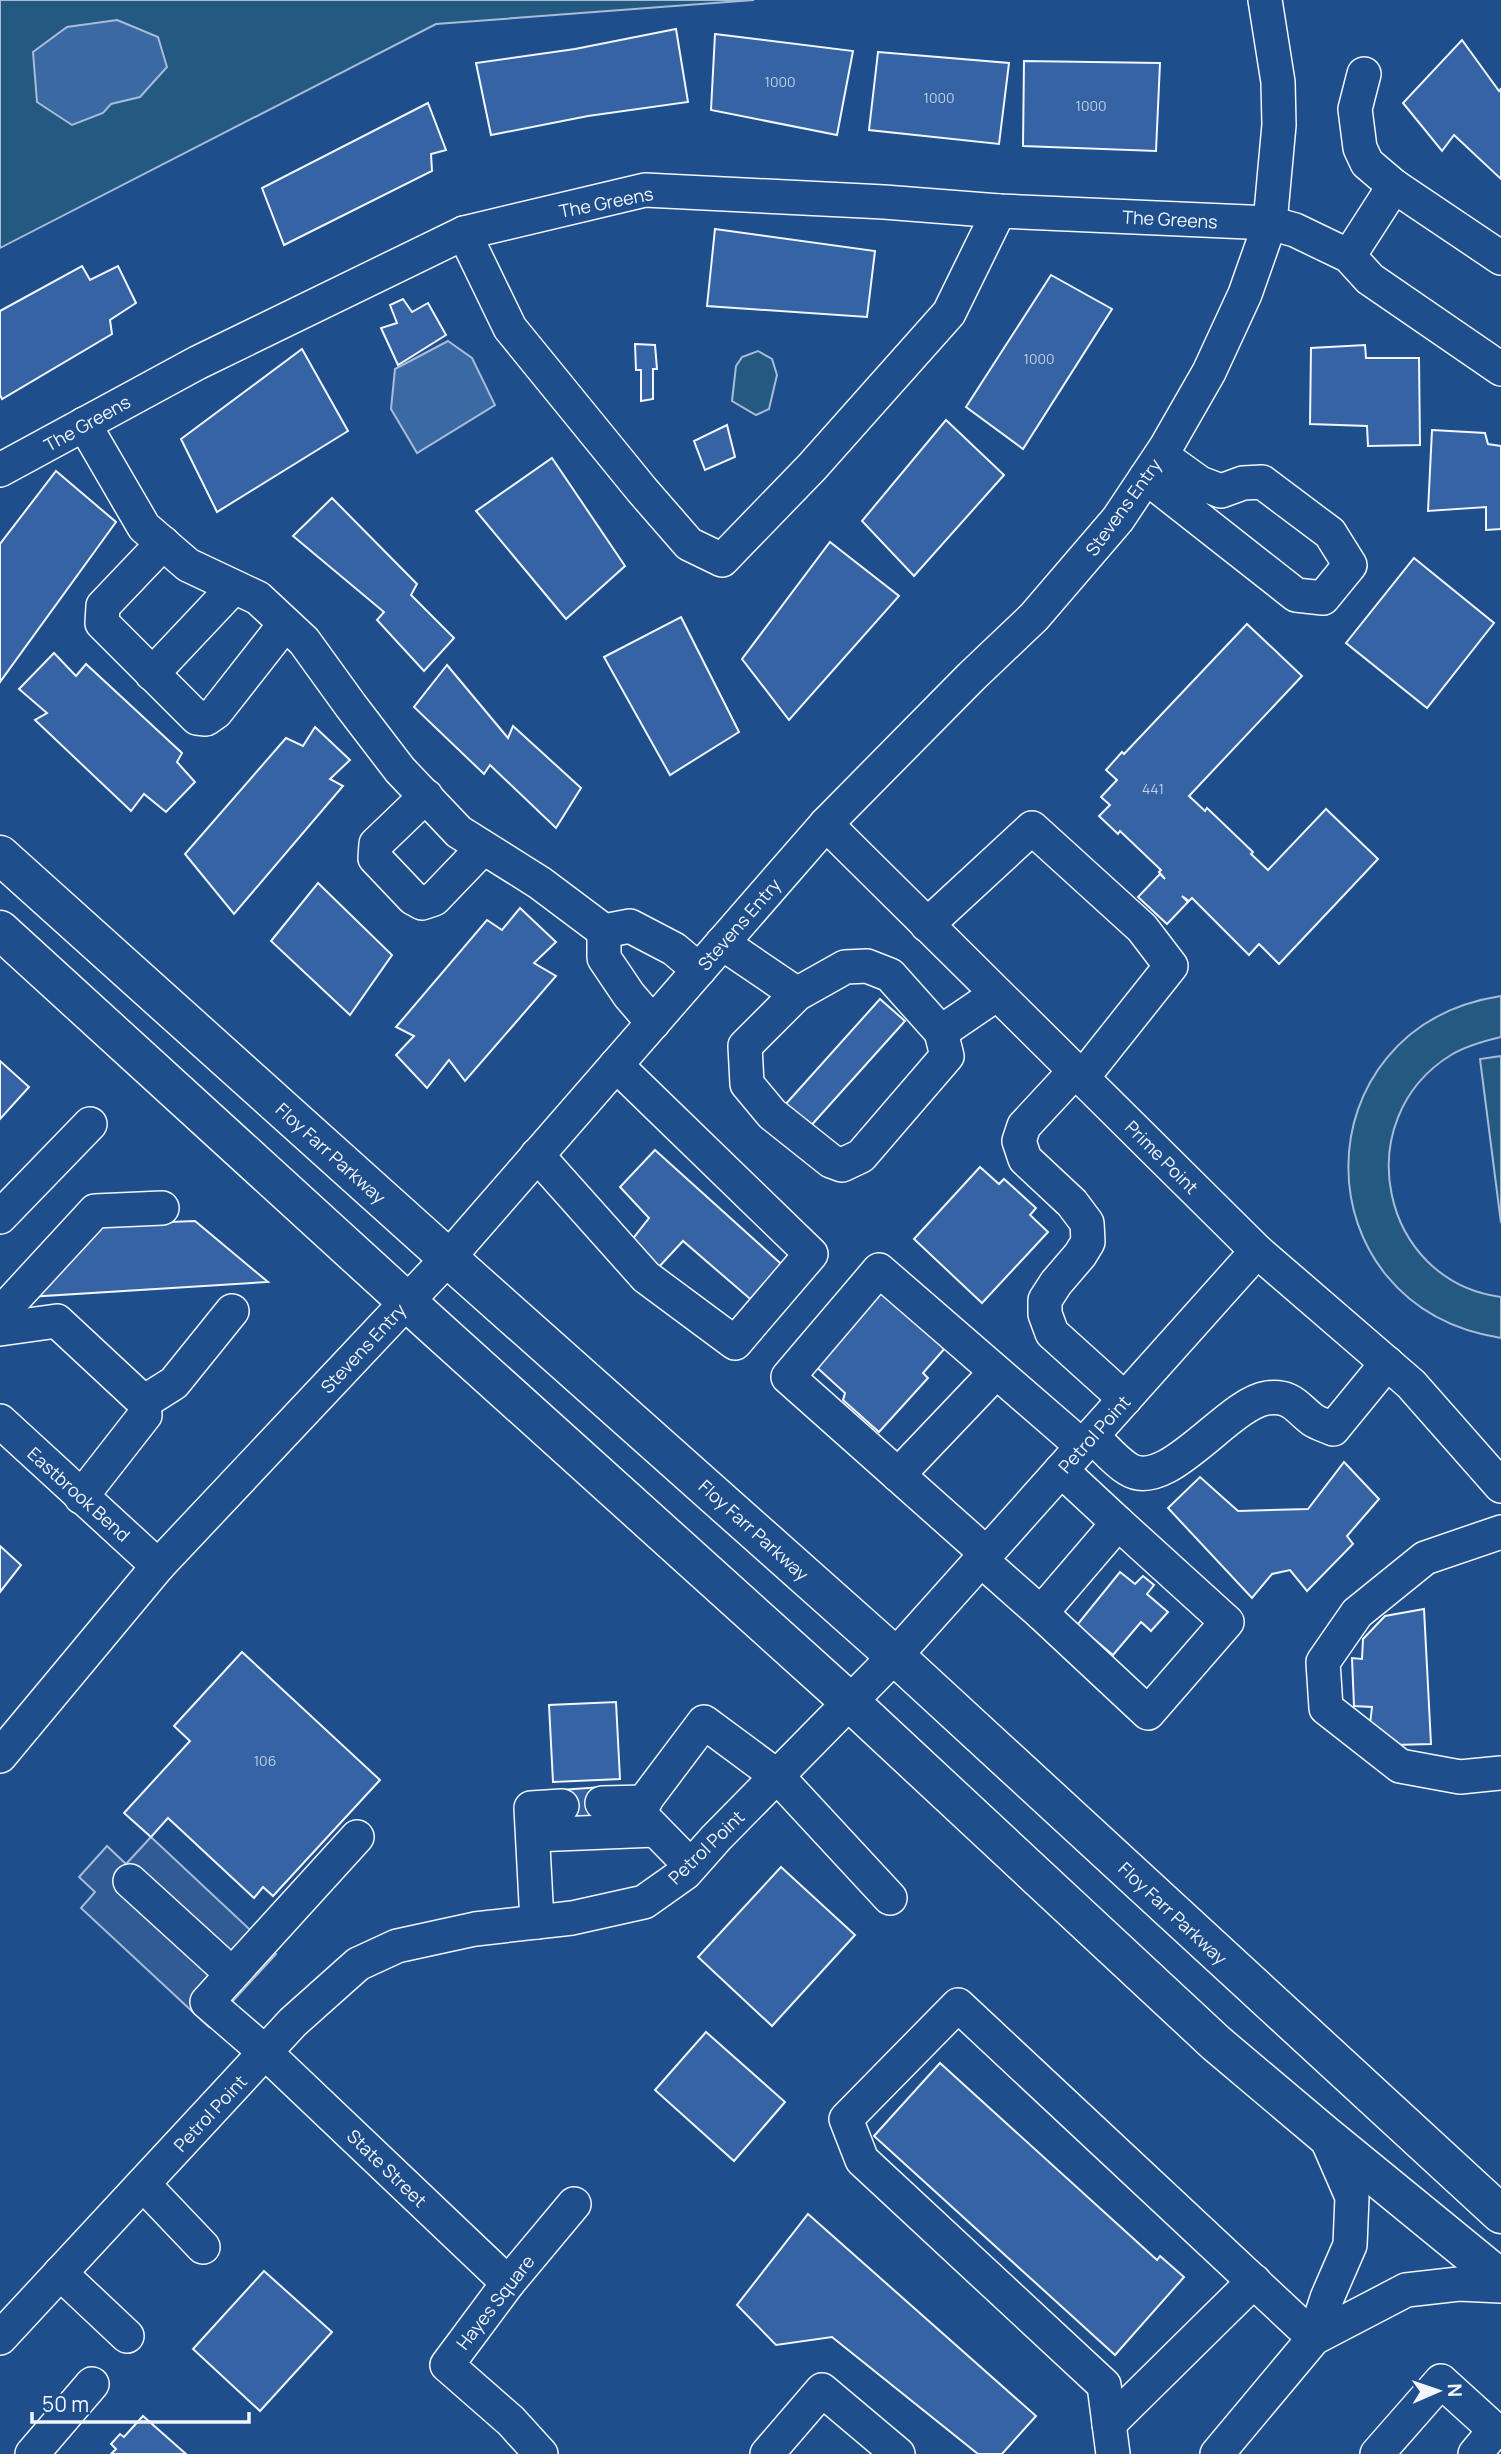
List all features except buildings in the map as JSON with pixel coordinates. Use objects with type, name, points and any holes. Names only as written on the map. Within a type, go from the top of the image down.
[{"type":"main road","name":"Floy Farr Parkway","points":[[0,855],[895,1656],[1501,2214]]},
{"type":"main road","points":[[0,930],[850,1702],[1216,2043],[1501,2278]]},
{"type":"street","name":"Stevens Entry","points":[[0,1756],[158,1566],[448,1258],[826,824],[1052,598],[1118,519],[1154,466],[1209,372],[1245,294],[1270,223],[1279,125],[1278,82],[1265,0]]},
{"type":"street","points":[[1364,74],[1355,109],[1360,148],[1367,163],[1394,186],[1501,258]]},
{"type":"street","points":[[1394,186],[1349,256],[1370,279],[1501,369]]},
{"type":"street","name":"The Greens","points":[[0,470],[197,363],[464,233],[645,190],[884,202],[999,211],[1270,223],[1295,230],[1349,256]]},
{"type":"street","points":[[464,233],[510,327],[689,544],[722,560],[812,467],[949,313],[999,211]]},
{"type":"street","points":[[84,425],[144,527],[188,565],[258,598],[304,641],[400,769],[459,832],[540,883],[604,931],[630,926],[674,949],[699,970]]},
{"type":"street","points":[[1154,466],[1221,491],[1242,483],[1262,482],[1330,533],[1350,565],[1323,598],[1296,595],[1154,466]]},
{"type":"street","points":[[163,543],[103,606],[102,623],[197,718],[206,719],[216,712],[285,624]]},
{"type":"street","points":[[152,674],[234,587]]},
{"type":"street","points":[[426,796],[376,844],[375,858],[413,898],[422,903],[434,899],[483,848]]},
{"type":"street","name":"Prime Point","points":[[826,824],[1257,1251],[1411,1384],[1501,1486]]},
{"type":"street","points":[[927,925],[1032,828],[1142,928],[1171,966],[1079,1074],[1024,1126],[1019,1141],[1025,1159],[1072,1203],[1087,1223],[1088,1242],[1045,1300],[1045,1314],[1052,1334],[1125,1398]]},
{"type":"street","points":[[604,931],[604,958],[629,995],[653,1023]]},
{"type":"street","points":[[722,943],[797,993]]},
{"type":"street","points":[[845,967],[867,967],[890,975],[941,1032],[947,1056],[861,1156],[842,1165],[831,1161],[772,1114],[747,1084],[746,1046],[797,993],[845,967]]},
{"type":"street","points":[[941,1032],[998,994]]},
{"type":"street","points":[[537,1155],[646,1277],[735,1343],[811,1254],[616,1065]]},
{"type":"street","points":[[1,1214],[90,1124]]},
{"type":"street","points":[[0,1314],[95,1211],[162,1208]]},
{"type":"street","name":"Petrol Point","points":[[0,2338],[293,2022],[358,1965],[397,1946],[475,1929],[572,1918],[644,1902],[691,1866],[895,1656],[1257,1251]]},
{"type":"street","points":[[880,1270],[996,1372],[1079,1451],[1118,1523],[1227,1622],[1148,1713],[898,1475],[788,1377],[880,1270]]},
{"type":"street","points":[[144,1402],[174,1383],[232,1311]]},
{"type":"street","points":[[0,1329],[57,1321],[144,1402],[145,1415],[81,1497]]},
{"type":"street","points":[[1079,1451],[1129,1470],[1149,1474],[1181,1458],[1245,1406],[1268,1398],[1295,1402],[1314,1421],[1333,1429],[1387,1363]]},
{"type":"street","points":[[898,1475],[996,1372]]},
{"type":"street","name":"Eastbrook Bend","points":[[0,1421],[158,1566]]},
{"type":"street","points":[[1041,1613],[1118,1523]]},
{"type":"street","points":[[1501,1532],[1425,1558],[1357,1613],[1323,1662],[1326,1708],[1400,1766],[1460,1777],[1501,1773]]},
{"type":"street","points":[[650,1816],[704,1722],[777,1776],[890,1898]]},
{"type":"street","points":[[602,1803],[650,1816],[691,1866]]},
{"type":"street","points":[[537,1922],[531,1808],[562,1806]]},
{"type":"street","points":[[533,1835],[650,1816]]},
{"type":"street","points":[[130,1881],[232,1974],[357,1837]]},
{"type":"street","name":"State Street","points":[[232,1974],[207,2002],[266,2053],[508,2283]]},
{"type":"street","points":[[1111,2439],[1104,2385],[862,2160],[846,2119],[958,2005],[1314,2338]]},
{"type":"street","points":[[1217,2454],[1314,2338],[1327,2298],[1350,2245],[1352,2197],[1325,2135]]},
{"type":"street","points":[[143,2184],[203,2247]]},
{"type":"street","name":"Hayes Square","points":[[541,2454],[511,2421],[447,2365],[508,2283],[574,2204]]},
{"type":"street","points":[[60,2273],[127,2336]]},
{"type":"street","points":[[1111,2439],[1254,2281]]},
{"type":"street","points":[[1314,2338],[1406,2290],[1460,2284],[1501,2286]]},
{"type":"street","points":[[1377,2454],[1441,2381],[1495,2430],[1475,2454]]},
{"type":"street","points":[[32,2454],[92,2384]]},
{"type":"street","points":[[767,2454],[822,2390],[898,2454]]},
{"type":"shaded area","points":[[0,0],[754,0],[436,24],[0,248]]},
{"type":"shaded area","points":[[117,20],[158,37],[167,67],[140,97],[111,104],[103,113],[72,125],[37,102],[33,52],[67,27]]},
{"type":"shaded area","points":[[448,341],[472,358],[495,405],[417,453],[391,409],[395,369]]},
{"type":"shaded area","points":[[758,351],[772,359],[777,375],[769,409],[756,415],[732,401],[736,366],[742,357]]},
{"type":"shaded area","points":[[1501,996],[1501,1037],[1475,1044],[1451,1055],[1418,1083],[1398,1118],[1389,1155],[1392,1194],[1405,1230],[1428,1261],[1460,1285],[1501,1297],[1501,1338],[1434,1315],[1386,1275],[1358,1224],[1348,1167],[1358,1109],[1387,1058],[1434,1018]]},
{"type":"shaded area","points":[[1501,1056],[1501,1223],[1480,1059]]},
{"type":"shaded area","points":[[151,1837],[276,1954],[209,2027],[81,1908],[95,1892],[79,1877],[107,1846],[126,1864]]}]
